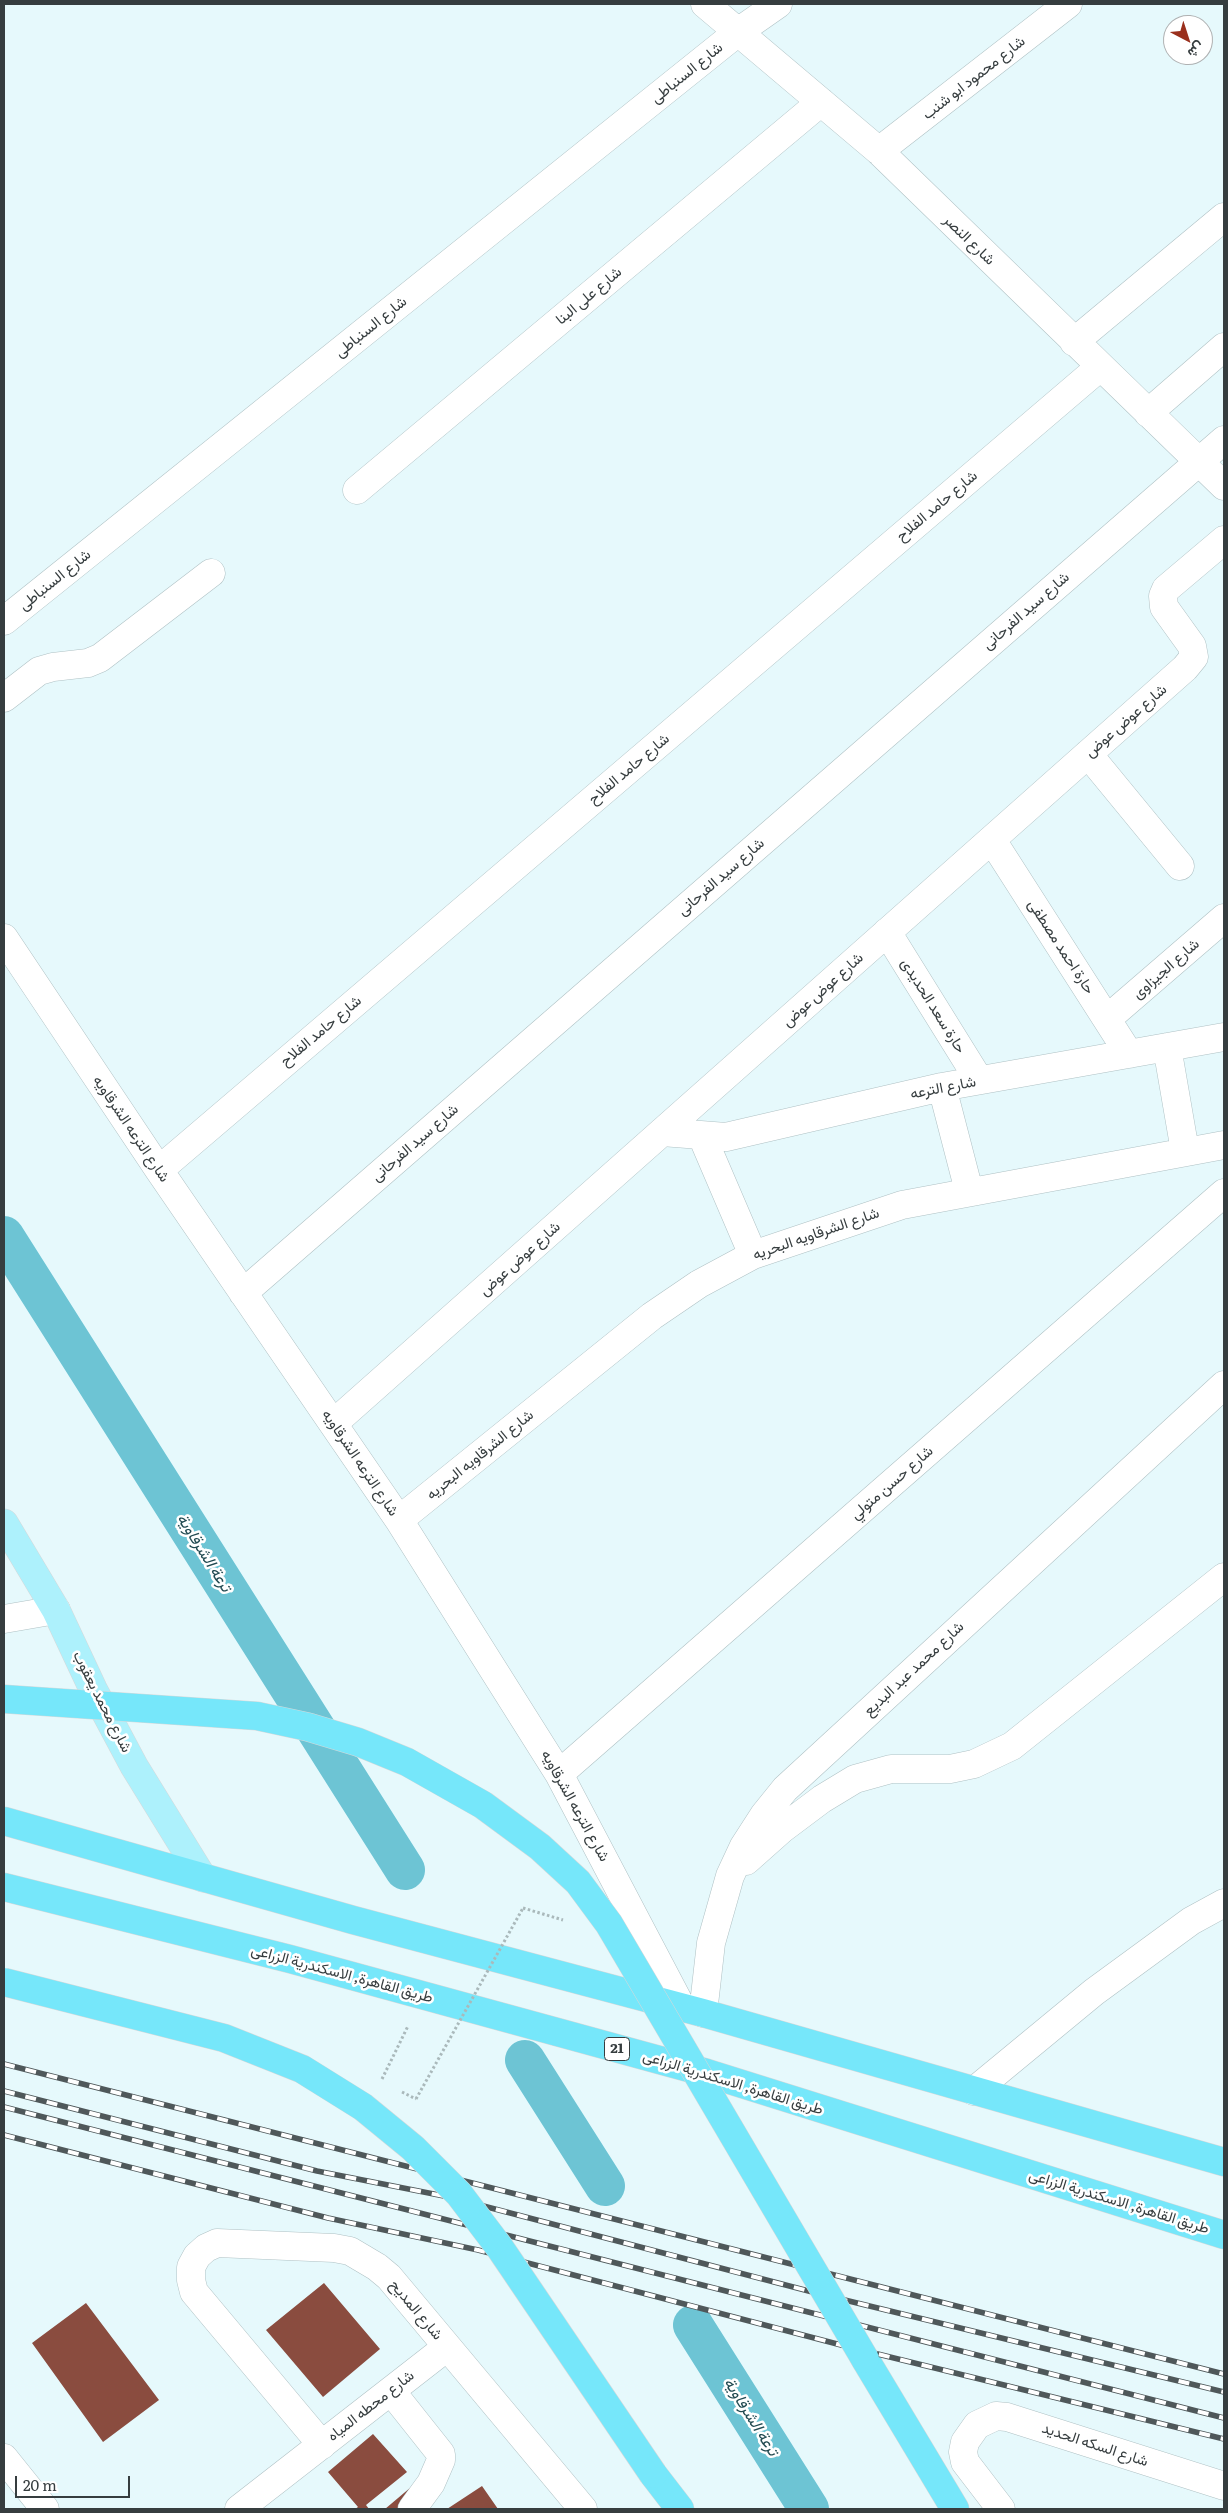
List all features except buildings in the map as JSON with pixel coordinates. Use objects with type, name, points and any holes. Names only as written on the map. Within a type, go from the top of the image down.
[{"type":"highway","points":[[4,1699],[257,1716],[308,1727],[358,1742],[407,1762],[483,1805],[540,1847],[578,1882],[609,1924],[955,2509]]},
{"type":"highway","points":[[4,1821],[203,1878],[692,2011],[1224,2162]]},
{"type":"highway","name":"طريق القاهرة, الاسكندرية الزراعى","points":[[4,1887],[290,1959],[423,1997],[707,2073],[1224,2235]]},
{"type":"highway","points":[[4,1982],[224,2038],[302,2069],[363,2107],[412,2148],[459,2194],[500,2248],[653,2474],[680,2509]]},
{"type":"main road","name":"شارع محمد يعقوب","points":[[4,1523],[56,1610],[93,1689],[134,1766],[203,1878]]},
{"type":"street","name":"شارع النصر","points":[[705,4],[879,151],[1224,486]]},
{"type":"street","name":"شارع السنباطى","points":[[4,621],[738,32],[778,4]]},
{"type":"street","name":"شارع محمود ابو شنب","points":[[879,151],[1068,4]]},
{"type":"street","name":"شارع على البنا","points":[[357,490],[821,102]]},
{"type":"street","points":[[1074,342],[1224,217]]},
{"type":"street","points":[[1148,413],[1224,347]]},
{"type":"street","name":"شارع حامد الفلاح","points":[[158,1170],[1100,367]]},
{"type":"street","name":"شارع سيد الفرحانى","points":[[243,1293],[1224,440]]},
{"type":"street","name":"شارع عوض عوض","points":[[334,1423],[1185,668],[1194,657],[1192,646],[1164,607],[1164,596],[1166,590],[1224,540]]},
{"type":"street","points":[[4,698],[40,671],[53,667],[88,663],[100,658],[211,572]]},
{"type":"street","points":[[1088,754],[1180,866]]},
{"type":"street","name":"حارة احمد مصطفى","points":[[992,840],[1129,1054]]},
{"type":"street","name":"شارع الجيزاوى","points":[[1107,1019],[1224,918]]},
{"type":"street","name":"حارة سعد الحديدى","points":[[887,932],[980,1080]]},
{"type":"street","name":"شارع الترعه الشرقاويه","points":[[4,938],[158,1170],[399,1520],[559,1774],[692,2011]]},
{"type":"street","name":"شارع الترعه","points":[[662,1132],[702,1136],[734,1136],[942,1087],[1224,1038]]},
{"type":"street","points":[[1167,1047],[1185,1151]]},
{"type":"street","points":[[942,1087],[969,1191]]},
{"type":"street","points":[[702,1136],[753,1255]]},
{"type":"street","name":"شارع الشرقاويه البحريه","points":[[399,1520],[652,1316],[699,1284],[753,1255],[902,1205],[1224,1145]]},
{"type":"street","name":"شارع حسن متولي","points":[[559,1774],[1224,1193]]},
{"type":"street","name":"شارع محمد عبد البديع","points":[[692,2011],[730,1876],[744,1846],[764,1815],[785,1789],[1224,1385]]},
{"type":"street","points":[[730,1876],[782,1829],[822,1799],[855,1779],[891,1769],[950,1769],[974,1764],[1012,1746],[1224,1577]]},
{"type":"street","points":[[4,1619],[56,1610]]},
{"type":"street","points":[[974,2091],[1094,1992],[1191,1921],[1224,1904]]},
{"type":"street","name":"شارع المديح","points":[[322,2444],[194,2292],[191,2280],[191,2267],[197,2256],[206,2248],[217,2243],[334,2248],[350,2251],[364,2258],[389,2277],[583,2509]]},
{"type":"street","name":"شارع محطه المياه","points":[[239,2509],[447,2347]]},
{"type":"street","points":[[391,2391],[441,2454],[442,2460],[431,2482],[412,2509]]},
{"type":"street","name":"شارع السكه الحديد","points":[[1001,2509],[965,2462],[964,2442],[986,2420],[1007,2416],[1224,2486]]},
{"type":"street","points":[[4,2458],[45,2509]]},
{"type":"path","points":[[416,2099],[523,1908],[566,1920]]},
{"type":"path","points":[[381,2082],[423,1997]]},
{"type":"waterway","name":"ترعة الشرقاوية","points":[[4,1236],[405,1870]]},
{"type":"waterway","name":"ترعة الشرقاوية","points":[[525,2060],[605,2186]]},
{"type":"waterway","name":"ترعة الشرقاوية","points":[[693,2325],[809,2509]]},
{"type":"railway","points":[[4,2064],[1224,2374]]},
{"type":"railway","points":[[4,2091],[317,2171],[449,2197],[820,2294],[1224,2392]]},
{"type":"railway","points":[[4,2107],[1224,2418]]},
{"type":"railway","points":[[4,2135],[328,2218],[478,2250],[841,2345],[1224,2439]]}]
